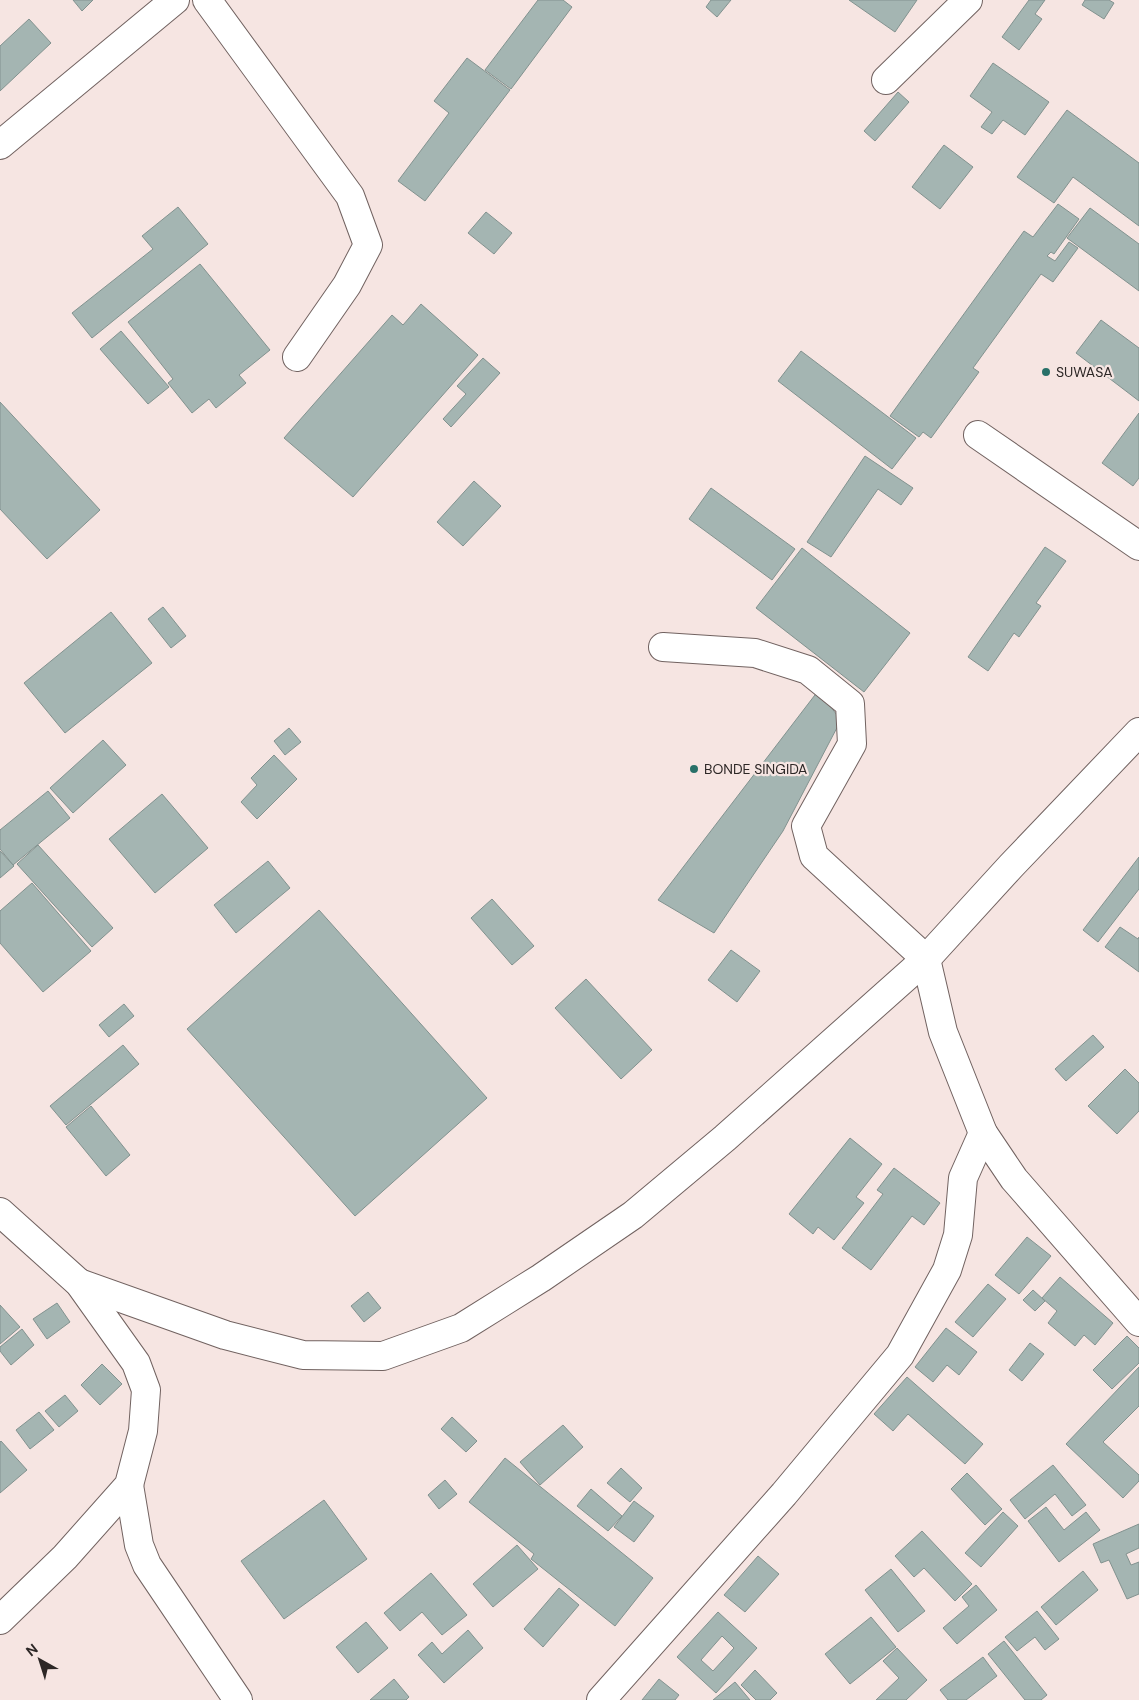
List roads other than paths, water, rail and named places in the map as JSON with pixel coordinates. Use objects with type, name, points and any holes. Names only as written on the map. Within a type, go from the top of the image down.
[{"type":"street","points":[[0,145],[175,0]]},
{"type":"street","points":[[207,0],[350,196],[368,245],[348,285],[297,357]]},
{"type":"street","points":[[886,80],[968,0]]},
{"type":"street","points":[[978,435],[1139,546]]},
{"type":"street","points":[[662,647],[755,653],[808,670],[850,704],[852,744],[806,826],[814,856],[926,960],[943,1032],[983,1133],[1014,1179],[1139,1322]]},
{"type":"street","points":[[79,1283],[224,1335],[303,1355],[383,1356],[461,1328],[541,1278],[633,1215],[732,1131],[926,960],[1011,866],[1139,732]]},
{"type":"street","points":[[601,1700],[784,1494],[900,1355],[947,1270],[958,1236],[963,1178],[983,1133]]},
{"type":"street","points":[[0,1212],[79,1283],[136,1363],[146,1390],[143,1431],[129,1485],[138,1545],[147,1565],[238,1700]]},
{"type":"street","points":[[0,1620],[65,1557],[129,1485]]},
{"type":"place","name":"SUWASA","points":[[1046,372]]},
{"type":"place","name":"BONDE SINGIDA","points":[[694,769]]}]
